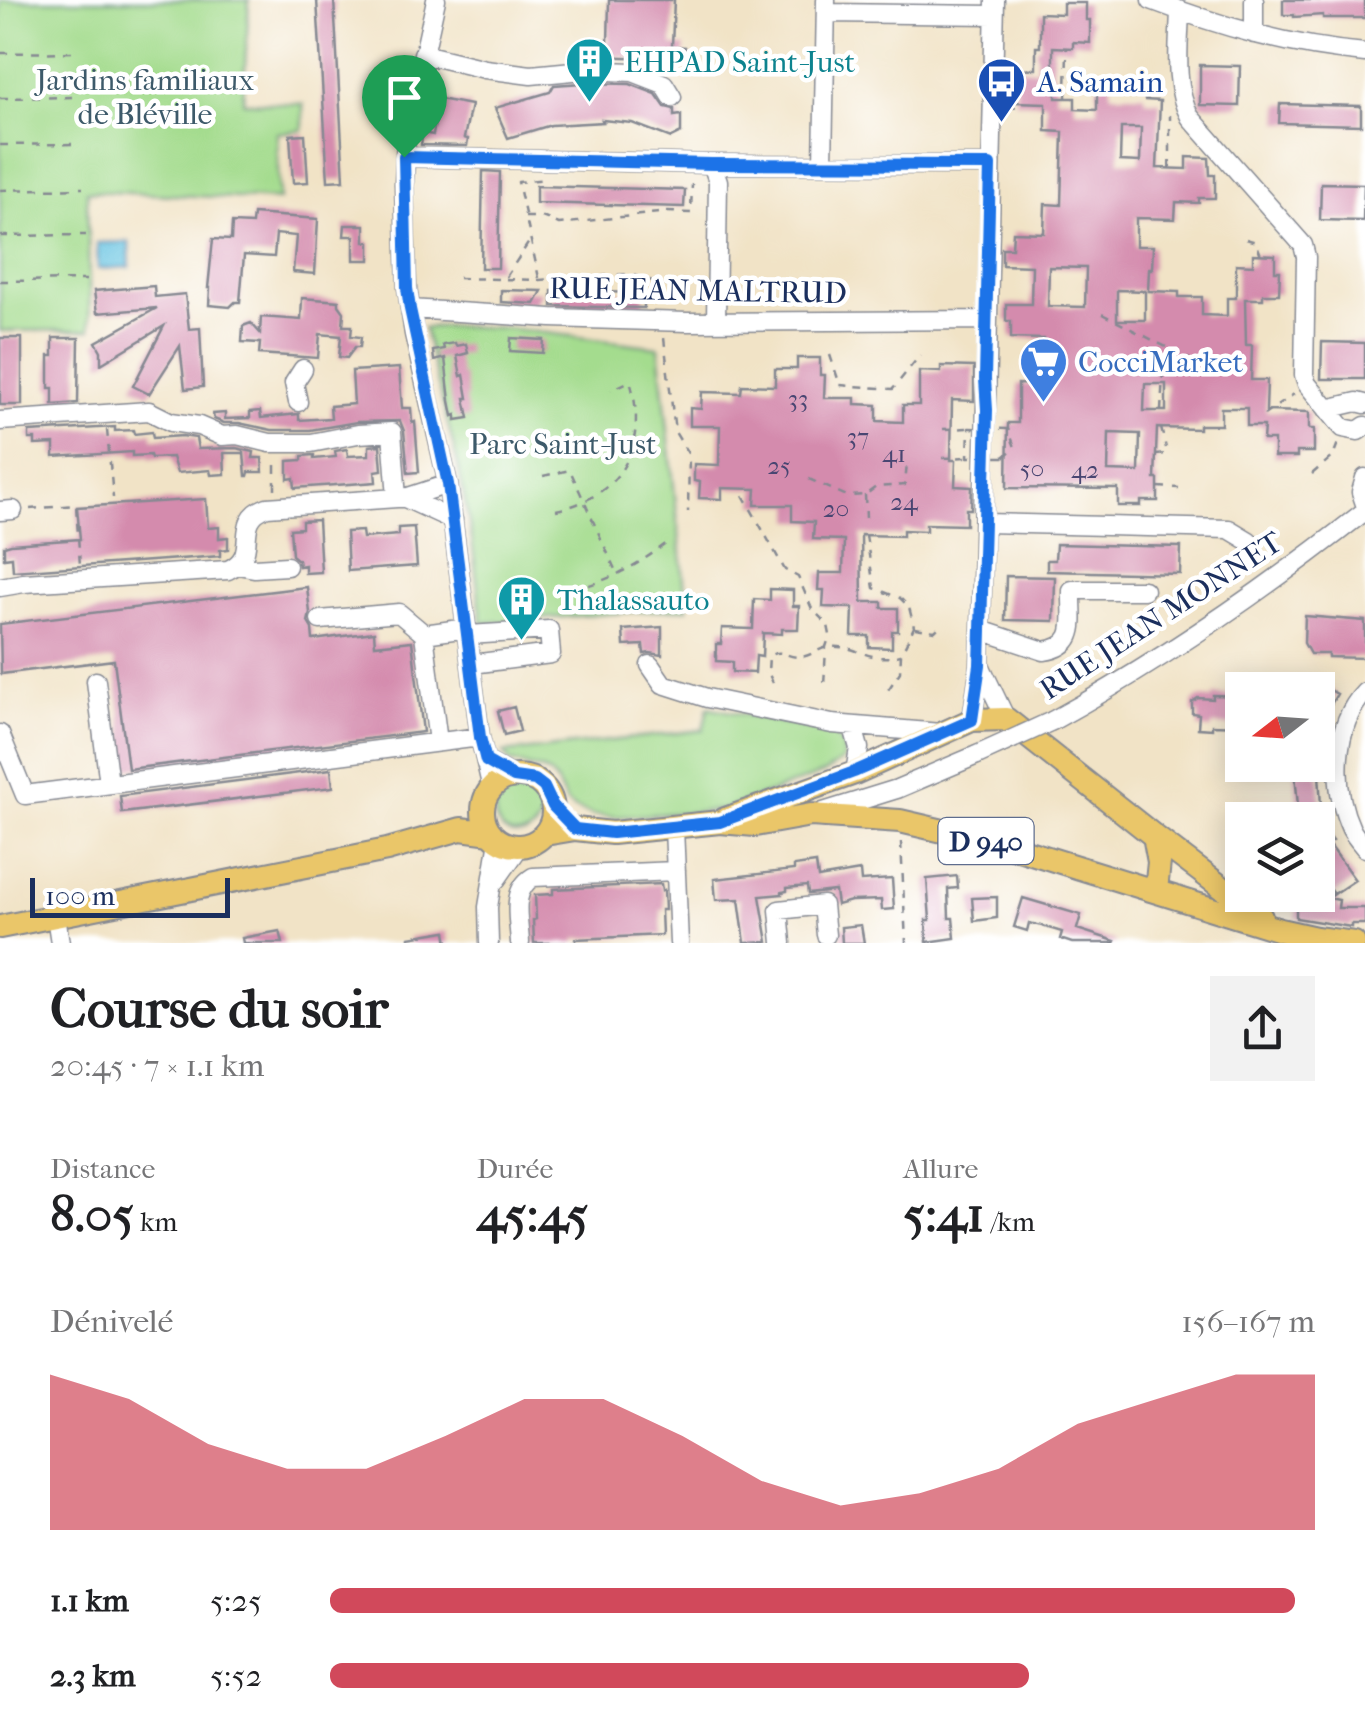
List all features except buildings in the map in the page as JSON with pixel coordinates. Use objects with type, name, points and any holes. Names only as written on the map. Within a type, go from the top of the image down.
[{"type":"main road","name":"D 940","points":[[720,822],[854,772],[972,720],[1006,719],[1280,930]]},
{"type":"main road","points":[[460,829],[505,779],[514,777],[535,780],[544,787],[553,806],[575,829]]},
{"type":"main road","points":[[488,798],[486,825],[504,840]]},
{"type":"main road","points":[[0,927],[387,850],[460,829],[530,844],[550,826],[553,806]]},
{"type":"main road","name":"D 940","points":[[545,834],[575,829],[612,833],[720,822],[755,825],[811,815],[900,821],[1012,847],[1280,930],[1354,943]]},
{"type":"main road","points":[[1154,836],[1166,894],[1186,891],[1194,865]]},
{"type":"street","points":[[436,0],[406,136],[407,288],[448,484],[488,798]]},
{"type":"street","points":[[1151,0],[1254,34],[1314,48],[1365,53]]},
{"type":"street","points":[[1254,0],[1254,34]]},
{"type":"street","points":[[823,164],[826,7],[994,8],[980,665],[972,720]]},
{"type":"street","points":[[1180,11],[1180,93],[1190,117],[1303,245],[1303,356],[1307,384],[1343,428],[1358,431],[1365,426]]},
{"type":"street","points":[[423,54],[485,69],[532,74],[632,72],[664,84],[672,97]]},
{"type":"street","points":[[404,157],[990,165]]},
{"type":"street","points":[[712,164],[718,181],[716,322]]},
{"type":"street","name":"RUE JEAN MALTRUD","points":[[410,309],[662,321],[987,320]]},
{"type":"street","points":[[298,402],[294,383],[303,370]]},
{"type":"street","points":[[1328,409],[1357,402],[1365,404]]},
{"type":"street","points":[[0,421],[148,411],[171,422],[198,426],[222,436],[276,443],[311,443],[392,432],[401,498]]},
{"type":"street","name":"RUE JEAN MONNET","points":[[811,815],[897,789],[1096,697],[1215,620],[1365,507],[1361,492],[1365,478]]},
{"type":"street","points":[[238,566],[245,555],[249,522],[259,510],[401,498],[448,484]]},
{"type":"street","points":[[401,498],[453,520]]},
{"type":"street","points":[[984,523],[1229,529],[1249,541]]},
{"type":"street","points":[[0,587],[228,570],[238,566],[287,566]]},
{"type":"street","points":[[981,630],[1044,651],[1053,650],[1071,637],[1072,590],[1144,590]]},
{"type":"street","points":[[320,620],[398,613],[424,634],[549,630],[552,654],[472,664]]},
{"type":"street","points":[[424,634],[438,742]]},
{"type":"street","points":[[650,665],[664,684],[707,698],[853,727],[941,732]]},
{"type":"street","points":[[980,665],[1006,719]]},
{"type":"street","points":[[96,681],[109,784]]},
{"type":"street","points":[[1365,692],[1356,701],[1343,730],[1339,770],[1342,801],[1352,830],[1365,848]]},
{"type":"street","points":[[853,727],[859,748],[854,772]]},
{"type":"street","points":[[0,734],[25,794],[480,737]]},
{"type":"street","points":[[486,761],[514,777]]},
{"type":"street","points":[[674,828],[680,943]]},
{"type":"street","points":[[490,943],[488,906],[504,840]]},
{"type":"street","points":[[520,943],[517,896],[524,883],[533,877],[676,871]]},
{"type":"street","points":[[782,943],[779,910],[823,906],[826,935]]},
{"type":"street","points":[[56,916],[60,943]]},
{"type":"path","points":[[1066,98],[1067,48]]},
{"type":"path","points":[[0,53],[78,52]]},
{"type":"path","points":[[0,98],[80,97]]},
{"type":"path","points":[[1000,108],[1022,107]]},
{"type":"path","points":[[1160,115],[1170,116],[1170,168]]},
{"type":"path","points":[[0,144],[75,144]]},
{"type":"path","points":[[540,280],[518,182],[547,179]]},
{"type":"path","points":[[691,222],[692,184]]},
{"type":"path","points":[[0,190],[83,188]]},
{"type":"path","points":[[526,217],[542,217],[559,224],[691,213]]},
{"type":"path","points":[[0,236],[86,235]]},
{"type":"path","points":[[1246,239],[1256,242],[1261,254]]},
{"type":"path","points":[[505,278],[530,240]]},
{"type":"path","points":[[458,278],[540,280],[630,274],[688,292]]},
{"type":"path","points":[[0,281],[86,280]]},
{"type":"path","points":[[1102,314],[1207,368]]},
{"type":"path","points":[[662,321],[675,432],[689,455],[688,512]]},
{"type":"path","points":[[830,355],[840,385],[893,390],[920,354]]},
{"type":"path","points":[[1161,411],[1162,373]]},
{"type":"path","points":[[556,510],[585,502],[606,489],[629,458],[638,414],[630,381],[610,390]]},
{"type":"path","points":[[1264,415],[1307,384]]},
{"type":"path","points":[[106,413],[113,498]]},
{"type":"path","points":[[968,457],[969,428]]},
{"type":"path","points":[[1161,428],[1166,448]]},
{"type":"path","points":[[1312,474],[1334,456],[1343,428]]},
{"type":"path","points":[[942,458],[1004,457],[1015,447],[1008,429],[943,429]]},
{"type":"path","points":[[275,490],[276,443]]},
{"type":"path","points":[[1156,454],[1168,454]]},
{"type":"path","points":[[809,479],[847,496],[864,495],[876,487],[905,484],[907,463]]},
{"type":"path","points":[[543,476],[570,470],[618,576]]},
{"type":"path","points":[[1158,488],[1180,488]]},
{"type":"path","points":[[743,495],[785,570],[798,576],[812,609],[828,625],[824,686]]},
{"type":"path","points":[[864,495],[866,518]]},
{"type":"path","points":[[6,511],[76,505],[81,580]]},
{"type":"path","points":[[866,535],[874,588],[900,598],[909,607],[914,627],[901,654],[900,672],[888,690]]},
{"type":"path","points":[[556,594],[618,576],[672,540]]},
{"type":"path","points":[[914,627],[934,631],[941,625]]},
{"type":"path","points":[[773,682],[768,672],[769,656],[774,652],[801,657],[826,647],[852,648],[872,658],[901,654]]},
{"type":"path","points":[[900,821],[906,943]]},
{"type":"green space","name":"Jardins familiaux de Bléville","points":[[0,0],[249,0],[243,102],[303,104],[303,130],[277,133],[279,200],[87,191],[90,330],[0,331]]},
{"type":"green space","name":"Parc Saint-Just","points":[[424,328],[507,328],[659,347],[687,608],[482,623],[458,465]]},
{"type":"green space","points":[[708,707],[832,733],[842,745],[843,760],[824,773],[723,810],[614,817],[573,808],[550,774],[510,762],[504,753],[703,730]]},
{"type":"green space","points":[[518,789],[534,796],[541,812],[534,828],[518,835],[502,828],[495,812],[502,796]]},
{"type":"water","points":[[129,242],[130,267],[98,269],[97,243]]},
{"type":"place","name":"EHPAD Saint-Just","points":[[589,104]]},
{"type":"place","name":"A. Samain","points":[[1002,124]]},
{"type":"place","name":"CocciMarket","points":[[1043,404]]},
{"type":"place","name":"Thalassauto","points":[[522,642]]},
{"type":"route","points":[[404,157],[990,165],[980,665],[972,720],[854,772],[720,822],[674,828],[612,833],[575,829],[535,780],[514,777],[486,761],[448,484],[407,288],[404,157]]}]
